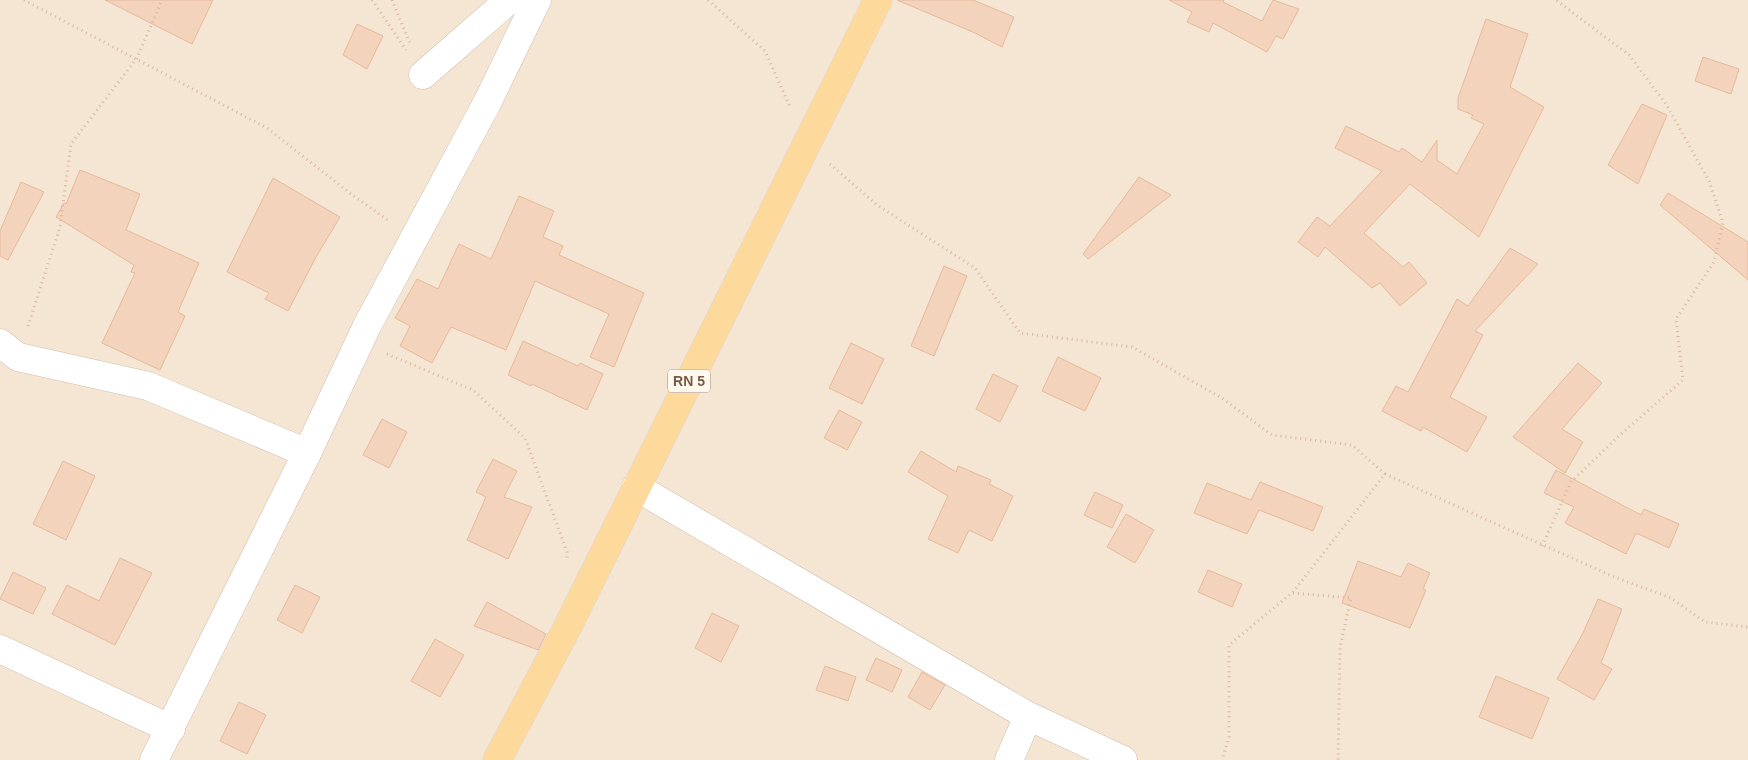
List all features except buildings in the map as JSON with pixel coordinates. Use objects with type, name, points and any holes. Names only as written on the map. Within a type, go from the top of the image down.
[{"type":"main road","name":"RN 5","points":[[497,760],[566,628],[878,0]]},
{"type":"street","points":[[423,74],[509,0]]},
{"type":"street","points":[[154,760],[307,454],[367,326],[487,104],[536,0]]},
{"type":"street","points":[[9,350],[148,386],[307,454]]},
{"type":"street","points":[[636,487],[1028,716],[1124,760]]},
{"type":"street","points":[[0,649],[171,729]]},
{"type":"street","points":[[1010,760],[1028,716]]},
{"type":"path","points":[[24,0],[267,128],[351,194],[414,238]]},
{"type":"path","points":[[9,350],[60,227],[71,144],[137,58],[162,0]]},
{"type":"path","points":[[372,0],[423,74]]},
{"type":"path","points":[[392,0],[423,74]]},
{"type":"path","points":[[708,0],[765,51],[806,144],[877,205],[975,268],[1020,333],[1132,346],[1222,398],[1272,435],[1352,445],[1385,474],[1542,546],[1612,576],[1671,598],[1705,622],[1748,627]]},
{"type":"path","points":[[1542,546],[1571,482],[1620,435],[1683,380],[1676,319],[1714,262],[1723,223],[1709,181],[1666,104],[1629,55],[1556,0]]},
{"type":"path","points":[[367,326],[386,354],[473,390],[525,438],[566,552],[566,562]]},
{"type":"path","points":[[1222,760],[1229,736],[1229,645],[1293,592],[1385,474]]},
{"type":"path","points":[[1293,592],[1351,598],[1340,647],[1338,760]]},
{"type":"shaded area","points":[[0,0],[1748,0],[1748,760],[0,760]]}]
